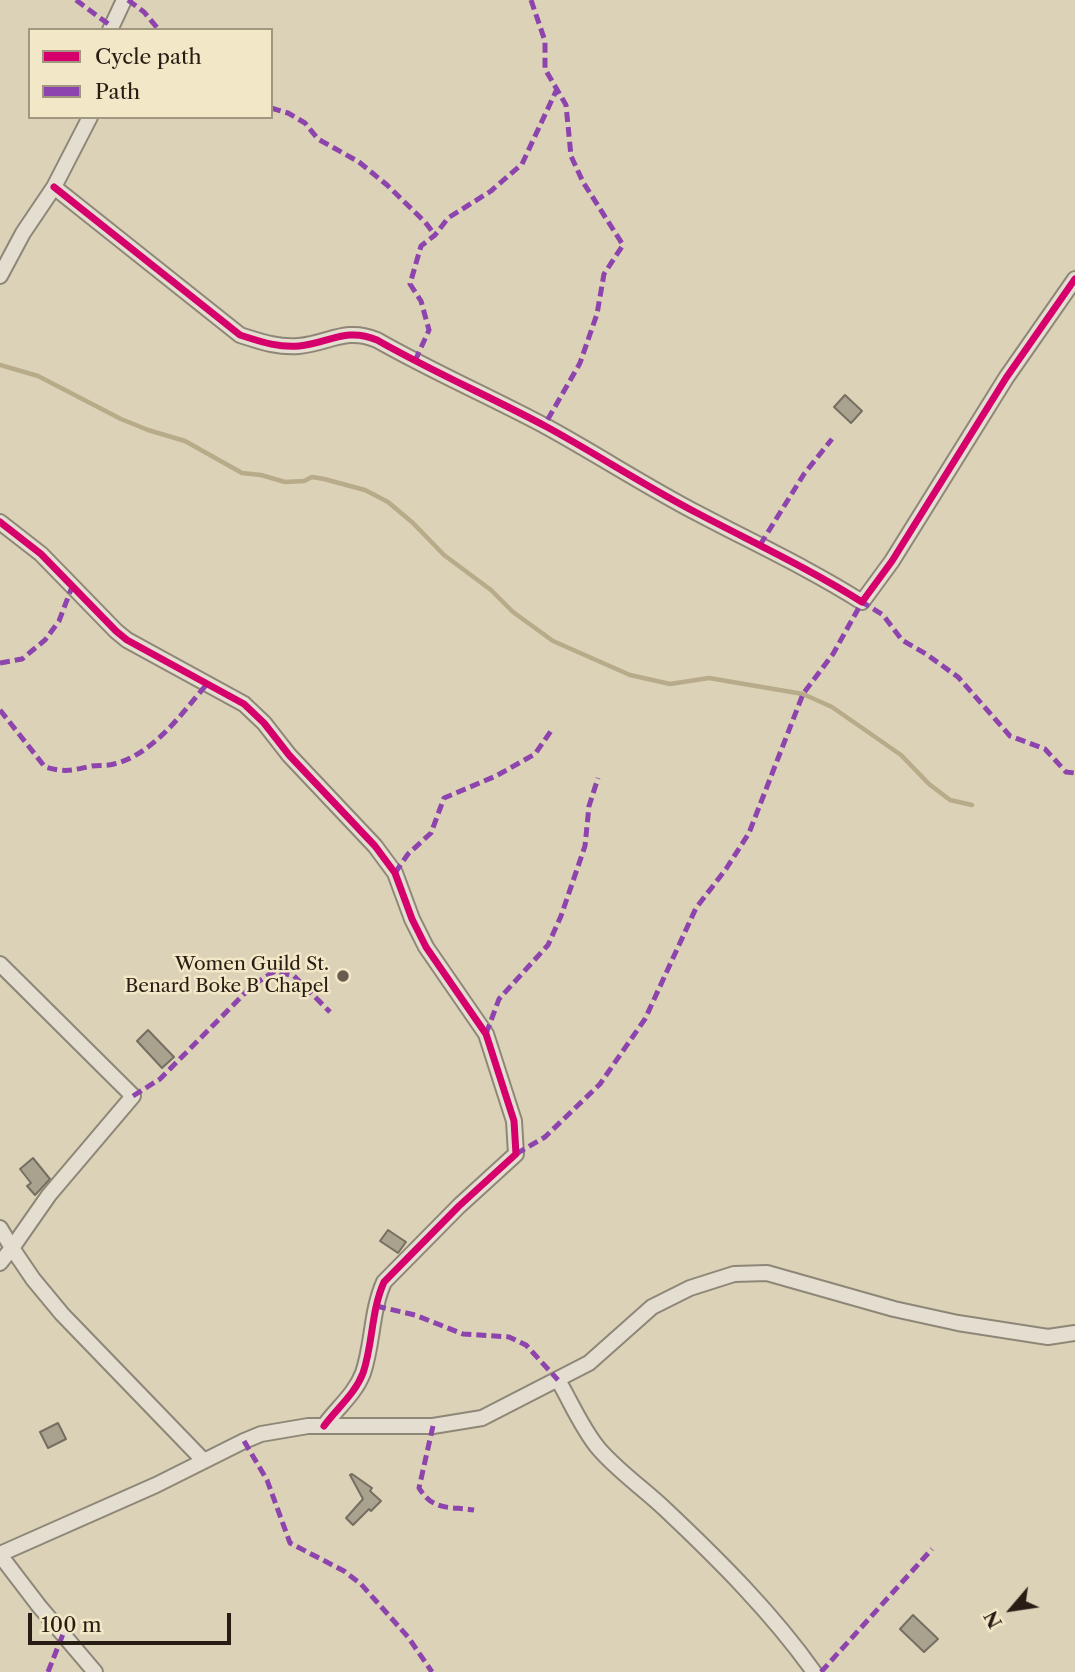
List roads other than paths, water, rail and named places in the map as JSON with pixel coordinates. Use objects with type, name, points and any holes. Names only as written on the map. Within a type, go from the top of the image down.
[{"type":"street","points":[[111,28],[124,0]]},
{"type":"street","points":[[0,276],[23,233],[54,187],[89,119]]},
{"type":"street","points":[[54,187],[240,335],[268,344],[296,346],[321,342],[335,335],[365,335],[377,340],[591,451],[695,512],[824,578],[862,602],[892,561],[1006,378],[1075,279]]},
{"type":"street","points":[[0,522],[41,555],[127,640],[223,691],[244,704],[264,723],[289,755],[354,823],[395,873],[426,947],[486,1034],[514,1121],[516,1154],[450,1215],[384,1282],[378,1296],[363,1372],[351,1395],[324,1426]]},
{"type":"street","points":[[0,964],[133,1096],[49,1195],[0,1263]]},
{"type":"street","points":[[0,1228],[33,1279],[62,1314],[204,1461]]},
{"type":"street","points":[[95,1672],[0,1555],[156,1485],[261,1434],[293,1427],[433,1426],[482,1418],[599,1357],[652,1307],[702,1284],[734,1274],[766,1273],[958,1323],[1048,1337],[1075,1333]]},
{"type":"street","points":[[558,1380],[598,1447],[621,1472],[650,1495],[728,1571],[778,1625],[814,1672]]},
{"type":"waterway","points":[[0,365],[38,376],[121,419],[185,441],[242,473],[285,482],[304,481],[312,477],[365,490],[388,502],[444,555],[553,641],[630,675],[670,684],[709,678],[803,694],[832,707],[901,755],[929,784],[950,800],[972,805]]},
{"type":"place","name":"Women Guild St. Benard Boke B Chapel","points":[[343,976]]}]
